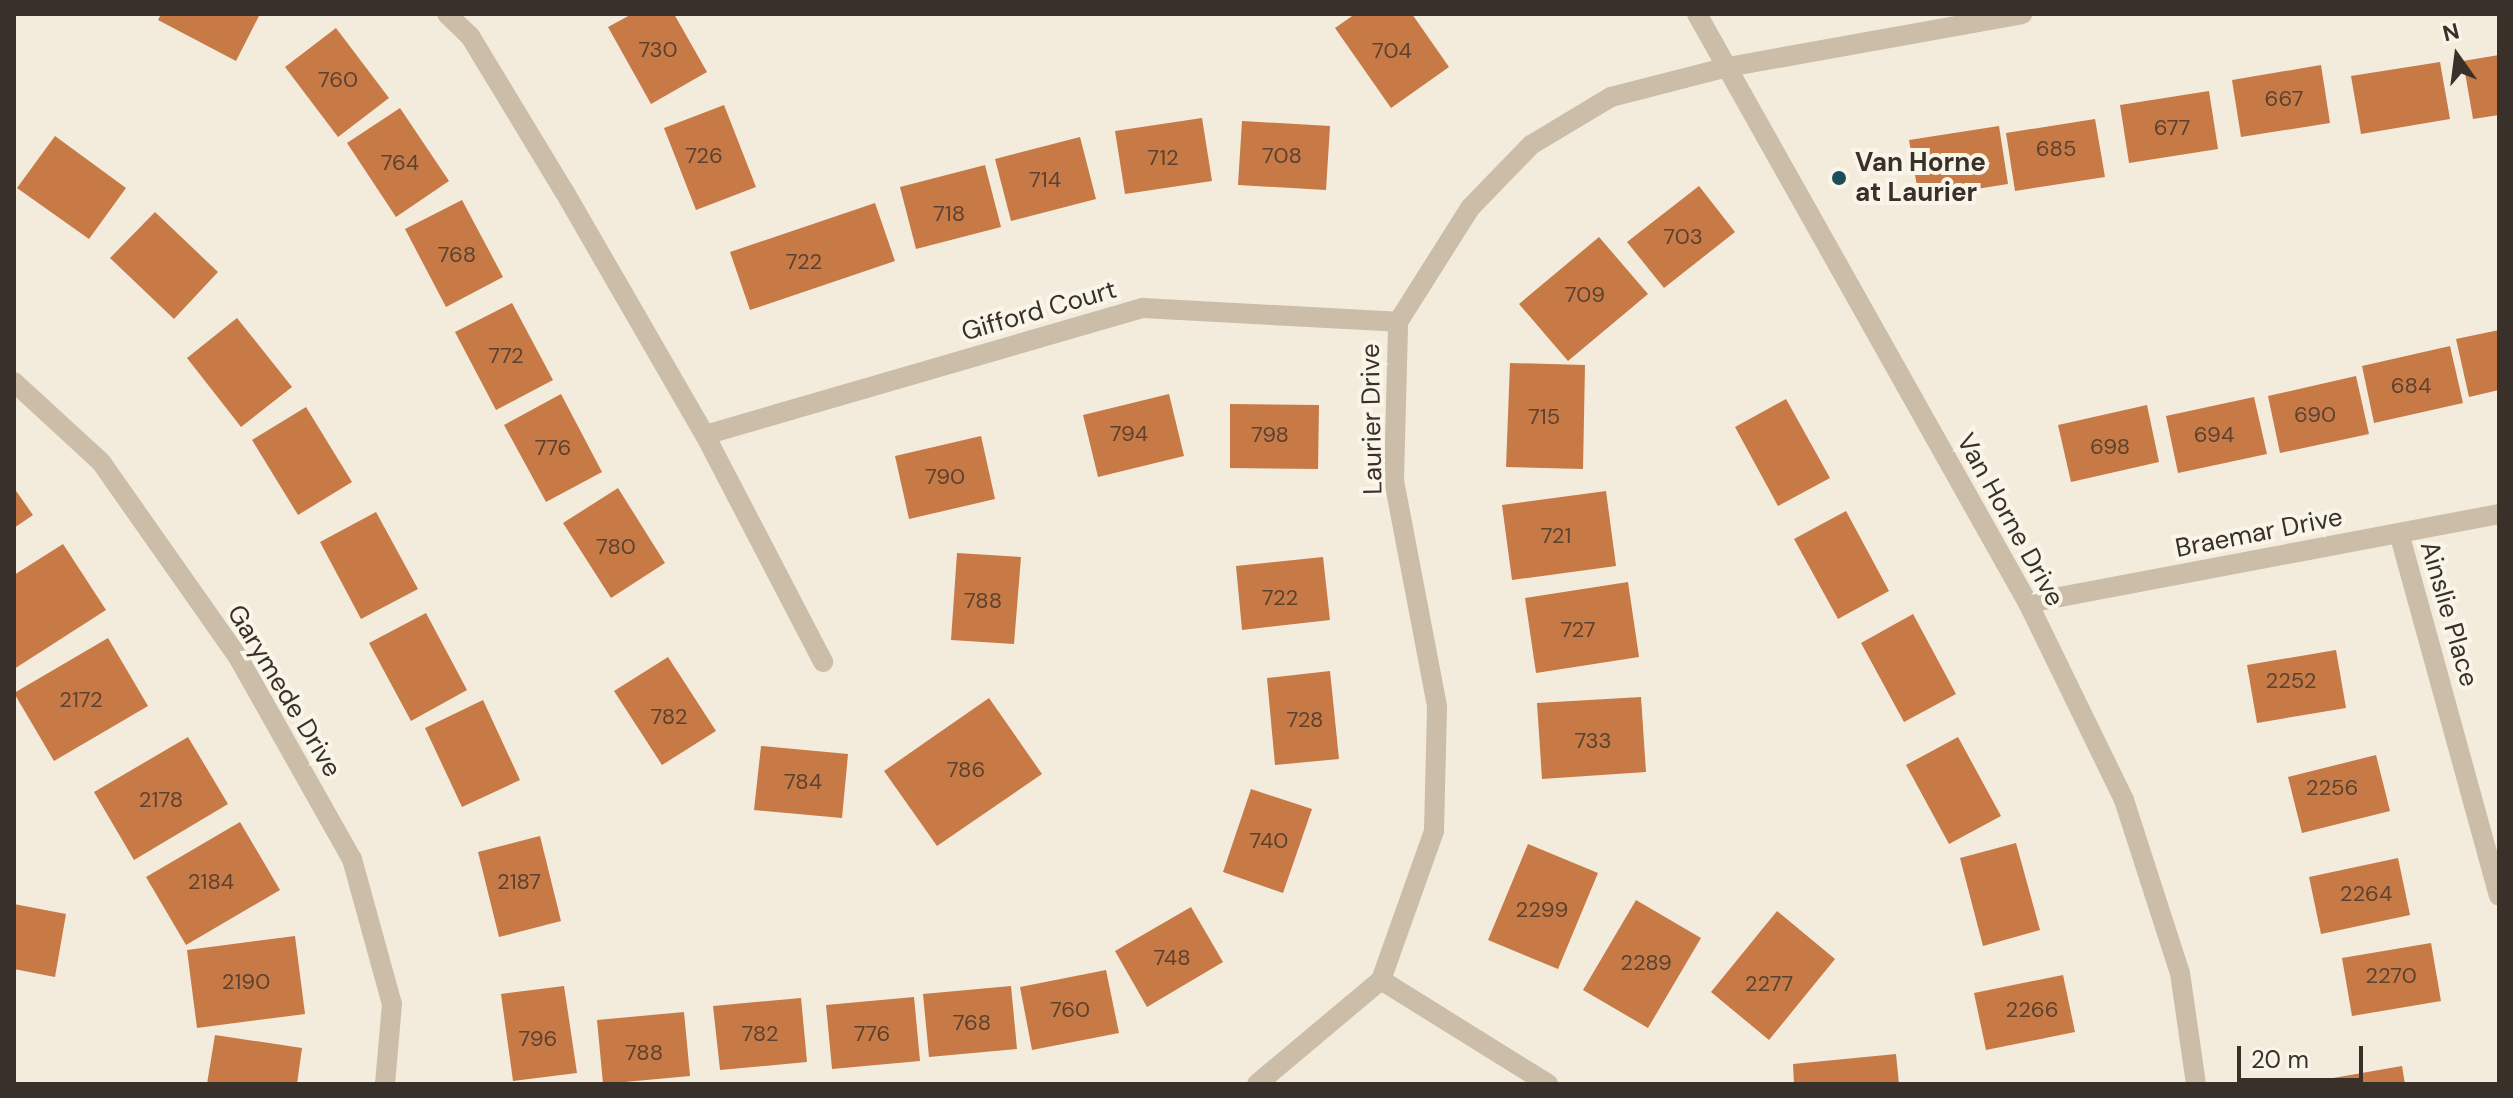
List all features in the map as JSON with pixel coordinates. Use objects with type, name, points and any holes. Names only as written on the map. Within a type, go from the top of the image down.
[{"type":"street","points":[[447,14],[470,36],[705,435],[823,662]]},
{"type":"street","name":"Van Horne Drive","points":[[1697,14],[2028,603],[2124,800],[2180,973],[2196,1084]]},
{"type":"street","name":"Laurier Drive","points":[[1381,980],[1434,831],[1435,793],[1437,706],[1394,480],[1398,322],[1470,208],[1531,145],[1611,97],[1728,67],[2022,14]]},
{"type":"street","name":"Gifford Court","points":[[705,435],[1143,308],[1398,322]]},
{"type":"street","name":"Garymede Drive","points":[[14,382],[101,462],[238,657],[352,859],[392,1004],[385,1084]]},
{"type":"street","name":"Braemar Drive","points":[[2028,603],[2499,514]]},
{"type":"street","name":"Ainslie Place","points":[[2399,533],[2499,895]]},
{"type":"street","points":[[1257,1084],[1381,980],[1548,1084]]},
{"type":"building","points":[[161,14],[260,14],[236,61],[158,20]]},
{"type":"building","points":[[632,14],[674,14],[707,72],[651,104],[608,27]]},
{"type":"building","points":[[1355,14],[1412,14],[1449,67],[1391,108],[1335,28]]},
{"type":"building","points":[[336,28],[389,98],[338,137],[285,67]]},
{"type":"building","points":[[2499,55],[2499,115],[2473,119],[2463,61]]},
{"type":"building","points":[[2440,62],[2450,119],[2361,134],[2351,76]]},
{"type":"building","points":[[2321,65],[2330,123],[2241,137],[2232,80]]},
{"type":"building","points":[[2209,91],[2218,149],[2129,163],[2120,105]]},
{"type":"building","points":[[724,105],[756,187],[696,210],[664,128]]},
{"type":"building","points":[[400,108],[449,181],[396,217],[347,143]]},
{"type":"building","points":[[1202,118],[1212,181],[1125,194],[1115,131]]},
{"type":"building","points":[[2095,119],[2105,177],[2015,191],[2006,133]]},
{"type":"building","points":[[1242,121],[1330,126],[1326,190],[1238,185]]},
{"type":"building","points":[[1999,126],[2008,184],[1919,198],[1909,140]]},
{"type":"building","points":[[55,136],[126,188],[89,239],[17,188]]},
{"type":"building","points":[[1080,137],[1096,199],[1011,221],[995,159]]},
{"type":"building","points":[[985,165],[1001,227],[916,249],[900,187]]},
{"type":"building","points":[[1699,186],[1735,232],[1664,288],[1627,242]]},
{"type":"building","points":[[462,200],[503,277],[446,307],[405,229]]},
{"type":"building","points":[[875,203],[895,261],[750,310],[730,252]]},
{"type":"building","points":[[155,212],[218,272],[174,319],[110,258]]},
{"type":"building","points":[[1599,237],[1648,294],[1568,361],[1519,304]]},
{"type":"building","points":[[512,303],[553,380],[496,410],[455,332]]},
{"type":"building","points":[[237,318],[292,387],[241,427],[187,358]]},
{"type":"building","points":[[2499,330],[2499,390],[2469,397],[2456,339]]},
{"type":"building","points":[[2450,346],[2463,403],[2374,423],[2362,366]]},
{"type":"building","points":[[1510,363],[1585,365],[1583,469],[1506,467]]},
{"type":"building","points":[[2356,376],[2369,434],[2280,453],[2268,396]]},
{"type":"building","points":[[561,394],[602,472],[546,502],[504,425]]},
{"type":"building","points":[[1169,394],[1184,456],[1098,477],[1083,415]]},
{"type":"building","points":[[2254,397],[2267,454],[2178,473],[2166,416]]},
{"type":"building","points":[[1786,399],[1830,478],[1778,506],[1735,427]]},
{"type":"building","points":[[1230,404],[1319,405],[1318,469],[1230,468]]},
{"type":"building","points":[[2147,405],[2159,462],[2071,482],[2058,425]]},
{"type":"building","points":[[306,407],[352,482],[298,515],[252,440]]},
{"type":"building","points":[[981,436],[995,499],[909,519],[895,456]]},
{"type":"building","points":[[14,488],[33,515],[14,528]]},
{"type":"building","points":[[618,488],[665,563],[611,598],[563,523]]},
{"type":"building","points":[[1606,491],[1616,566],[1512,580],[1502,505]]},
{"type":"building","points":[[1846,511],[1889,591],[1838,619],[1794,539]]},
{"type":"building","points":[[376,512],[418,589],[361,619],[320,542]]},
{"type":"building","points":[[63,544],[106,610],[14,669],[14,575]]},
{"type":"building","points":[[957,553],[1021,557],[1014,644],[951,640]]},
{"type":"building","points":[[1323,557],[1330,620],[1242,630],[1236,566]]},
{"type":"building","points":[[1628,582],[1639,657],[1536,673],[1525,598]]},
{"type":"building","points":[[426,613],[467,690],[411,721],[369,643]]},
{"type":"building","points":[[1913,614],[1956,694],[1904,722],[1861,643]]},
{"type":"building","points":[[108,638],[148,706],[54,761],[14,693]]},
{"type":"building","points":[[2336,650],[2346,708],[2257,723],[2247,665]]},
{"type":"building","points":[[668,657],[716,731],[662,765],[614,691]]},
{"type":"building","points":[[1330,671],[1339,759],[1275,765],[1267,678]]},
{"type":"building","points":[[1641,697],[1646,772],[1542,779],[1537,703]]},
{"type":"building","points":[[989,698],[1042,774],[937,846],[884,771]]},
{"type":"building","points":[[483,700],[520,780],[462,807],[425,728]]},
{"type":"building","points":[[188,737],[228,804],[134,860],[94,792]]},
{"type":"building","points":[[1958,737],[2001,816],[1949,844],[1906,765]]},
{"type":"building","points":[[761,746],[848,754],[842,818],[754,810]]},
{"type":"building","points":[[2376,755],[2390,811],[2302,833],[2288,777]]},
{"type":"building","points":[[1251,789],[1312,809],[1283,893],[1223,872]]},
{"type":"building","points":[[240,822],[280,890],[186,945],[146,877]]},
{"type":"building","points":[[540,836],[561,921],[499,937],[478,852]]},
{"type":"building","points":[[2016,843],[2040,930],[1983,946],[1960,858]]},
{"type":"building","points":[[1528,844],[1598,873],[1558,969],[1488,940]]},
{"type":"building","points":[[2398,858],[2410,915],[2321,934],[2309,877]]},
{"type":"building","points":[[1636,900],[1701,938],[1648,1028],[1583,990]]},
{"type":"building","points":[[14,904],[66,914],[55,977],[14,969]]},
{"type":"building","points":[[1191,907],[1223,962],[1147,1007],[1115,951]]},
{"type":"building","points":[[1777,911],[1835,959],[1769,1040],[1711,992]]},
{"type":"building","points":[[295,936],[305,1014],[197,1028],[187,950]]},
{"type":"building","points":[[2431,943],[2441,1001],[2352,1016],[2342,958]]},
{"type":"building","points":[[1106,970],[1119,1033],[1032,1050],[1020,987]]},
{"type":"building","points":[[2063,975],[2075,1032],[1986,1050],[1974,993]]},
{"type":"building","points":[[564,986],[577,1073],[513,1081],[501,994]]},
{"type":"building","points":[[1011,986],[1017,1049],[929,1057],[923,994]]},
{"type":"building","points":[[914,997],[920,1061],[832,1069],[826,1005]]},
{"type":"building","points":[[801,998],[807,1062],[720,1070],[713,1006]]},
{"type":"building","points":[[684,1012],[690,1076],[603,1084],[597,1020]]},
{"type":"building","points":[[215,1035],[302,1048],[297,1084],[207,1084]]},
{"type":"building","points":[[1896,1054],[1899,1084],[1794,1084],[1793,1064]]},
{"type":"building","points":[[2402,1066],[2405,1084],[2310,1084],[2310,1082]]},
{"type":"place","name":"Van Horne at Laurier","points":[[1839,178]]}]
